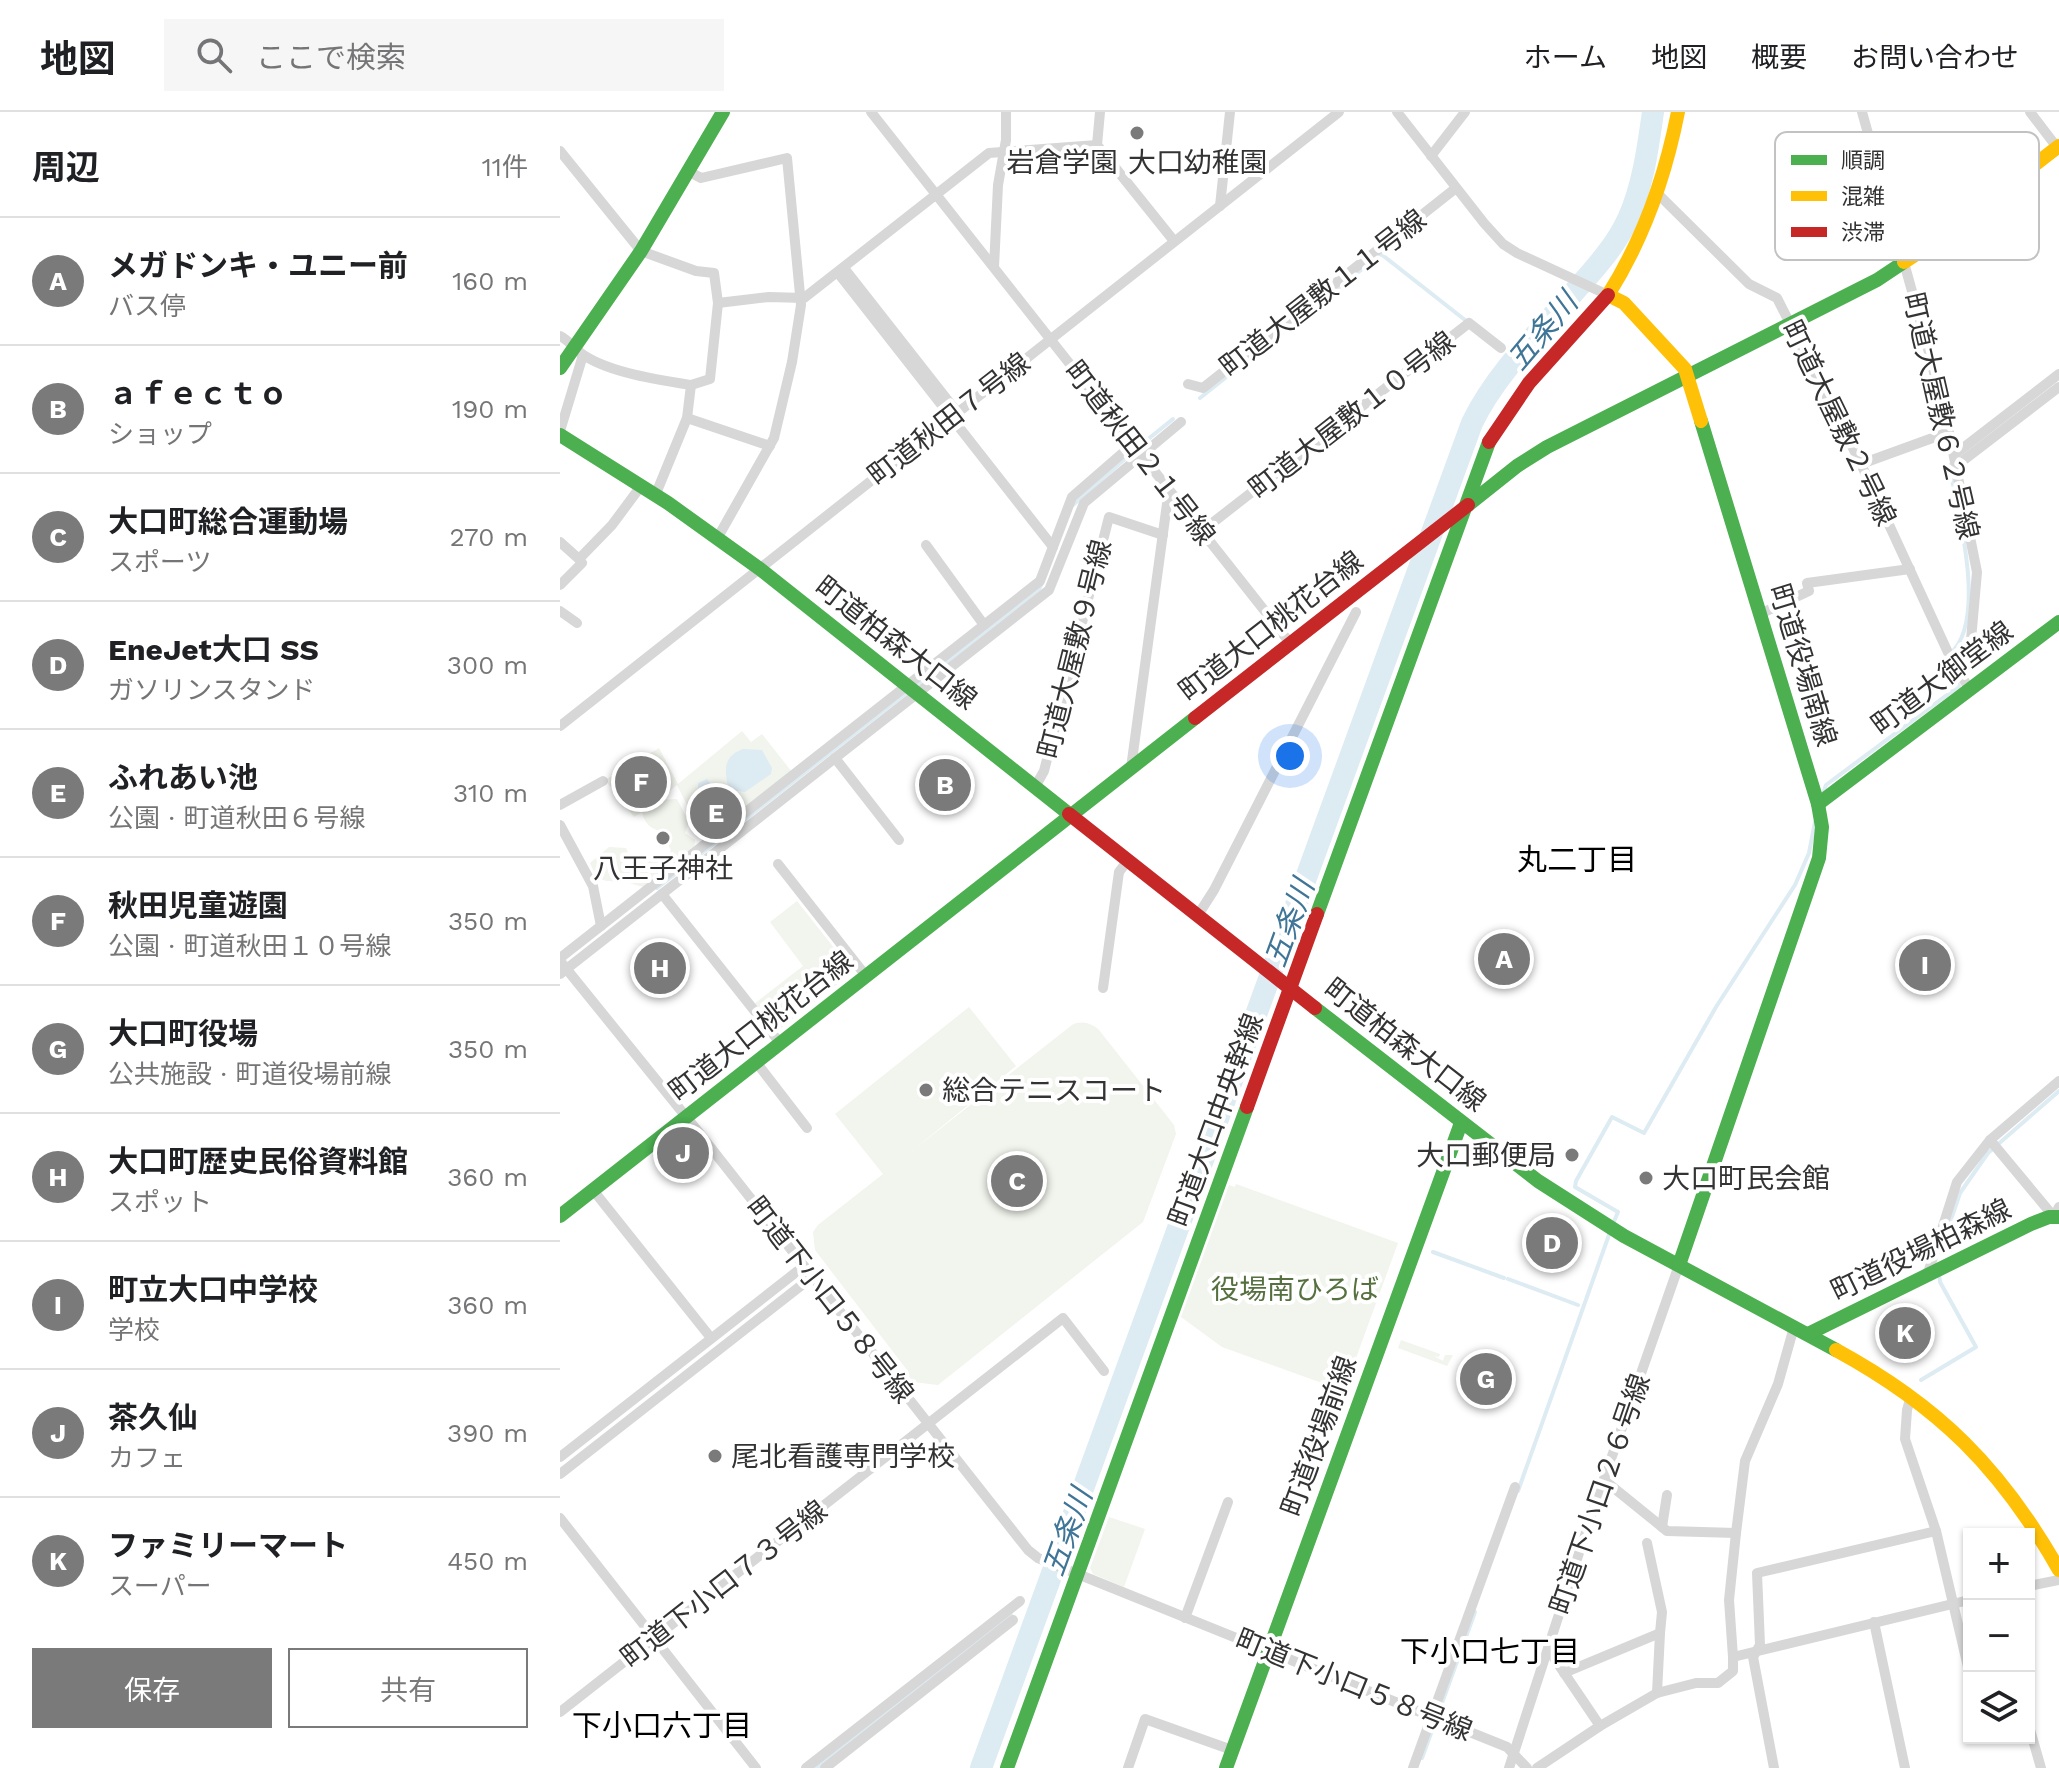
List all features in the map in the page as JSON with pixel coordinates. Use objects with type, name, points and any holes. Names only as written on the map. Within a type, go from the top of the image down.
[{"type":"street","points":[[560,368],[579,351],[723,112]]},
{"type":"street","name":"町道秋田２１号線","points":[[871,112],[1290,643]]},
{"type":"street","points":[[994,267],[1006,112]]},
{"type":"street","points":[[1100,112],[1097,145],[1174,241]]},
{"type":"street","points":[[1220,206],[1230,112]]},
{"type":"street","name":"町道秋田７号線","points":[[560,726],[1339,112]]},
{"type":"street","points":[[1397,112],[1503,244],[1608,295],[1634,253],[1659,195],[1678,112]]},
{"type":"street","points":[[1431,156],[1465,112]]},
{"type":"street","name":"町道大屋敷６２号線","points":[[1862,112],[1868,132]]},
{"type":"street","points":[[2030,112],[2058,148]]},
{"type":"street","points":[[718,303],[769,297],[800,299],[841,271],[989,153],[1097,145]]},
{"type":"street","name":"町道大口桃花台線","points":[[2039,162],[2058,148]]},
{"type":"street","points":[[560,151],[641,251],[696,271],[714,273],[718,303],[710,379],[691,385],[632,374],[579,351],[560,336]]},
{"type":"street","points":[[688,171],[701,178],[787,158],[800,299],[792,362],[778,428],[718,537]]},
{"type":"street","name":"町道大屋敷１１号線","points":[[1188,384],[1203,388],[1456,188]]},
{"type":"street","name":"町道大屋敷２号線","points":[[1659,195],[1749,284],[1773,294],[1792,325],[1861,464],[1951,659],[1966,683]]},
{"type":"street","name":"町道大屋敷６２号線","points":[[1904,260],[1949,432],[1977,572],[1966,683]]},
{"type":"street","name":"町道大口桃花台線","points":[[560,1216],[1532,456],[1792,325],[1909,260]]},
{"type":"street","points":[[841,271],[1053,547]]},
{"type":"street","name":"町道役場南線","points":[[1608,295],[1624,303],[1680,362],[1687,377],[1818,804],[1822,827],[1819,858],[1679,1265]]},
{"type":"street","name":"町道大口中央幹線","points":[[1007,1768],[1074,1572],[1291,990],[1459,512],[1503,415],[1547,360],[1608,295]]},
{"type":"street","name":"町道大屋敷１０号線","points":[[1202,531],[1469,323],[1501,348]]},
{"type":"street","points":[[560,433],[579,351]]},
{"type":"street","points":[[1955,461],[2059,374]]},
{"type":"street","points":[[655,496],[687,418],[691,385]]},
{"type":"street","points":[[1955,461],[2059,387]]},
{"type":"street","points":[[687,418],[770,446]]},
{"type":"street","points":[[562,966],[662,894],[835,758],[984,625],[1040,581],[1072,497],[1137,449],[1181,422]]},
{"type":"street","points":[[1861,464],[1949,432]]},
{"type":"street","name":"町道柏森大口線","points":[[560,433],[718,537],[1461,1123],[1580,1210],[1801,1331],[1911,1396],[1953,1430],[1996,1474],[2028,1517],[2059,1570]]},
{"type":"street","points":[[562,966],[601,926],[912,689],[1049,590],[1084,503],[1137,449]]},
{"type":"street","points":[[579,559],[612,525],[641,486]]},
{"type":"street","points":[[1131,768],[1169,489]]},
{"type":"street","name":"町道大屋敷９号線","points":[[1035,787],[1044,771],[1109,517],[1163,535]]},
{"type":"street","points":[[560,542],[582,563],[560,585]]},
{"type":"street","points":[[926,545],[984,625]]},
{"type":"street","points":[[1760,614],[1809,591],[1807,583],[1910,569]]},
{"type":"street","points":[[560,611],[577,623]]},
{"type":"street","points":[[1198,915],[1214,890],[1356,612]]},
{"type":"street","name":"町道大御堂線","points":[[1818,804],[1966,683],[2059,622]]},
{"type":"street","points":[[835,758],[899,840]]},
{"type":"street","points":[[560,805],[603,781]]},
{"type":"street","points":[[560,825],[593,886],[601,926]]},
{"type":"street","points":[[1103,988],[1119,872],[1128,860]]},
{"type":"street","points":[[778,864],[866,976]]},
{"type":"street","points":[[662,894],[780,1043]]},
{"type":"street","name":"町道下小口５８号線","points":[[562,966],[804,1266],[1014,1534],[1038,1558],[1507,1747],[1527,1768]]},
{"type":"street","points":[[756,1062],[807,1128]]},
{"type":"street","points":[[1927,1276],[1957,1182],[1990,1140],[2059,1081]]},
{"type":"street","name":"町道役場前線","points":[[1226,1768],[1461,1123]]},
{"type":"street","points":[[1990,1140],[2057,1214]]},
{"type":"street","points":[[593,1190],[711,1338]]},
{"type":"street","name":"町道役場柏森線","points":[[1801,1331],[2057,1214]]},
{"type":"street","name":"町道下小口２６号線","points":[[1509,1768],[1679,1265]]},
{"type":"street","points":[[560,1457],[804,1266]]},
{"type":"street","points":[[560,1474],[812,1277]]},
{"type":"street","name":"町道下小口７３号線","points":[[560,1712],[1063,1318],[1104,1371]]},
{"type":"street","points":[[1537,1768],[1657,1693],[1696,1683],[1718,1683],[1733,1671],[1729,1600],[1745,1461],[1801,1331]]},
{"type":"street","points":[[1911,1396],[1905,1439],[1936,1531],[1963,1644]]},
{"type":"street","points":[[1604,1480],[1667,1531],[1736,1533]]},
{"type":"street","points":[[1413,1768],[1515,1487]]},
{"type":"street","points":[[1662,1527],[1667,1495]]},
{"type":"street","points":[[1185,1618],[1228,1502]]},
{"type":"street","points":[[560,1518],[756,1768]]},
{"type":"street","points":[[1774,1768],[1753,1657],[1760,1645],[1757,1573],[1936,1531]]},
{"type":"street","points":[[1647,1543],[1662,1612],[1657,1693]]},
{"type":"street","points":[[2035,1585],[2059,1580]]},
{"type":"street","points":[[806,1768],[1020,1601]]},
{"type":"street","points":[[1733,1657],[1963,1601]]},
{"type":"street","points":[[825,1768],[1013,1620]]},
{"type":"street","points":[[1874,1622],[1905,1768]]},
{"type":"street","points":[[1564,1673],[1660,1633]]},
{"type":"street","points":[[1548,1649],[1600,1726]]},
{"type":"street","points":[[1128,1768],[1145,1719],[1232,1750]]},
{"type":"street","points":[[2034,1744],[2041,1768]]},
{"type":"green space","points":[[742,731],[751,742],[762,734],[792,772],[705,841],[677,785],[658,800],[677,799],[689,822],[685,833],[695,840],[691,856],[681,871],[667,882],[650,887],[600,878],[590,863],[609,847],[626,848],[630,857],[640,857],[642,862],[665,860],[671,850],[660,831],[648,824],[642,812],[634,817],[605,780],[659,748],[678,784]]},
{"type":"green space","points":[[797,901],[853,972],[781,1028],[773,1026],[754,1004],[803,966],[770,922]]},
{"type":"green space","points":[[969,1007],[1016,1066],[912,1151],[1072,1025],[1079,1023],[1090,1024],[1099,1030],[1174,1125],[1176,1134],[1143,1222],[938,1385],[913,1382],[815,1250],[813,1232],[883,1174],[835,1114]]},
{"type":"green space","name":"役場南ひろば","points":[[1236,1184],[1398,1243],[1344,1391],[1222,1347],[1181,1317],[1229,1185],[1235,1187]]},
{"type":"green space","points":[[1401,1340],[1440,1354],[1439,1357],[1434,1356],[1443,1361],[1445,1355],[1453,1355],[1447,1366],[1398,1348]]},
{"type":"green space","points":[[1109,1517],[1145,1529],[1124,1587],[1093,1574],[1090,1568]]},
{"type":"shaded area","points":[[743,749],[762,750],[772,768],[771,774],[745,792],[731,790],[726,774],[729,759]]},
{"type":"shaded area","points":[[707,779],[727,804],[723,811],[698,794],[698,783]]},
{"type":"waterway","name":"五条川","points":[[981,1768],[1472,423],[1494,385],[1601,261],[1624,228],[1641,180],[1653,112]]},
{"type":"waterway","points":[[1200,398],[1381,254],[1465,320]]},
{"type":"waterway","points":[[1142,444],[1173,419]]},
{"type":"waterway","points":[[1073,505],[1128,456]]},
{"type":"waterway","points":[[1950,654],[1961,638],[1969,592],[1963,537],[1949,466],[1952,464]]},
{"type":"waterway","points":[[916,686],[1039,589],[1042,583]]},
{"type":"waterway","points":[[1823,794],[1826,785],[1959,686],[1951,668]]},
{"type":"waterway","points":[[657,888],[909,691]]},
{"type":"waterway","points":[[1613,1224],[1618,1212],[1575,1187],[1576,1181],[1612,1117],[1644,1133],[1716,1007],[1795,885],[1809,853],[1815,822]]},
{"type":"waterway","points":[[1942,1246],[1960,1193],[1988,1153],[2059,1091]]},
{"type":"waterway","points":[[1518,1491],[1610,1232]]},
{"type":"waterway","points":[[1433,1252],[1504,1278]]},
{"type":"waterway","points":[[1921,1380],[1976,1347],[1940,1282],[1939,1274]]},
{"type":"waterway","points":[[1508,1279],[1578,1305]]},
{"type":"waterway","points":[[1422,1758],[1475,1612]]},
{"type":"waterway","points":[[816,1768],[1011,1615]]},
{"type":"traffic: fast","points":[[560,368],[641,251],[723,112]]},
{"type":"traffic: fast","points":[[1468,505],[1517,466],[1547,447],[1877,280],[1904,262]]},
{"type":"traffic: fast","points":[[1679,1265],[1819,858],[1822,827],[1818,804],[1701,421]]},
{"type":"traffic: fast","points":[[560,435],[668,503],[760,569],[1069,814]]},
{"type":"traffic: fast","points":[[1317,914],[1489,442]]},
{"type":"traffic: fast","points":[[1818,804],[2059,622]]},
{"type":"traffic: fast","points":[[560,1216],[1195,718]]},
{"type":"traffic: fast","points":[[1315,1008],[1538,1181],[1624,1236],[1836,1350]]},
{"type":"traffic: fast","points":[[1007,1768],[1247,1107]]},
{"type":"traffic: fast","points":[[1226,1768],[1461,1123]]},
{"type":"traffic: fast","points":[[1808,1334],[2031,1224],[2049,1217],[2059,1217]]},
{"type":"traffic: slow","points":[[1678,112],[1652,207],[1608,295],[1624,303],[1685,369],[1701,421]]},
{"type":"traffic: slow","points":[[2039,161],[2059,146]]},
{"type":"traffic: slow","points":[[1836,1350],[1906,1394],[1937,1417],[1964,1443],[2014,1500],[2059,1570]]},
{"type":"traffic: jam","points":[[1489,442],[1529,383],[1608,295]]},
{"type":"traffic: jam","points":[[1195,718],[1468,505]]},
{"type":"traffic: jam","points":[[1069,814],[1315,1008]]},
{"type":"traffic: jam","points":[[1247,1107],[1317,914]]},
{"type":"place","name":"岩倉学園 大口幼稚園","points":[[1137,133]]},
{"type":"place","name":"秋田児童遊園","points":[[641,782]]},
{"type":"place","name":"ａｆｅｃｔｏ","points":[[945,785]]},
{"type":"place","name":"ふれあい池","points":[[716,813]]},
{"type":"place","name":"八王子神社","points":[[663,838]]},
{"type":"place","name":"メガドンキ・ユニー前","points":[[1504,959]]},
{"type":"place","name":"町立大口中学校","points":[[1925,965]]},
{"type":"place","name":"大口町歴史民俗資料館","points":[[660,968]]},
{"type":"place","name":"総合テニスコート","points":[[926,1090]]},
{"type":"place","name":"茶久仙","points":[[683,1153]]},
{"type":"place","name":"大口郵便局","points":[[1572,1155]]},
{"type":"place","name":"大口町民会館","points":[[1646,1178]]},
{"type":"place","name":"大口町総合運動場","points":[[1017,1181]]},
{"type":"place","name":"EneJet大口 SS","points":[[1552,1243]]},
{"type":"place","name":"ファミリーマート","points":[[1905,1333]]},
{"type":"place","name":"大口町役場","points":[[1486,1379]]},
{"type":"place","name":"尾北看護専門学校","points":[[715,1456]]},
{"type":"district","name":"丸二丁目","points":[[1577,859]]},
{"type":"district","name":"下小口七丁目","points":[[1490,1651]]},
{"type":"district","name":"下小口六丁目","points":[[662,1725]]}]
